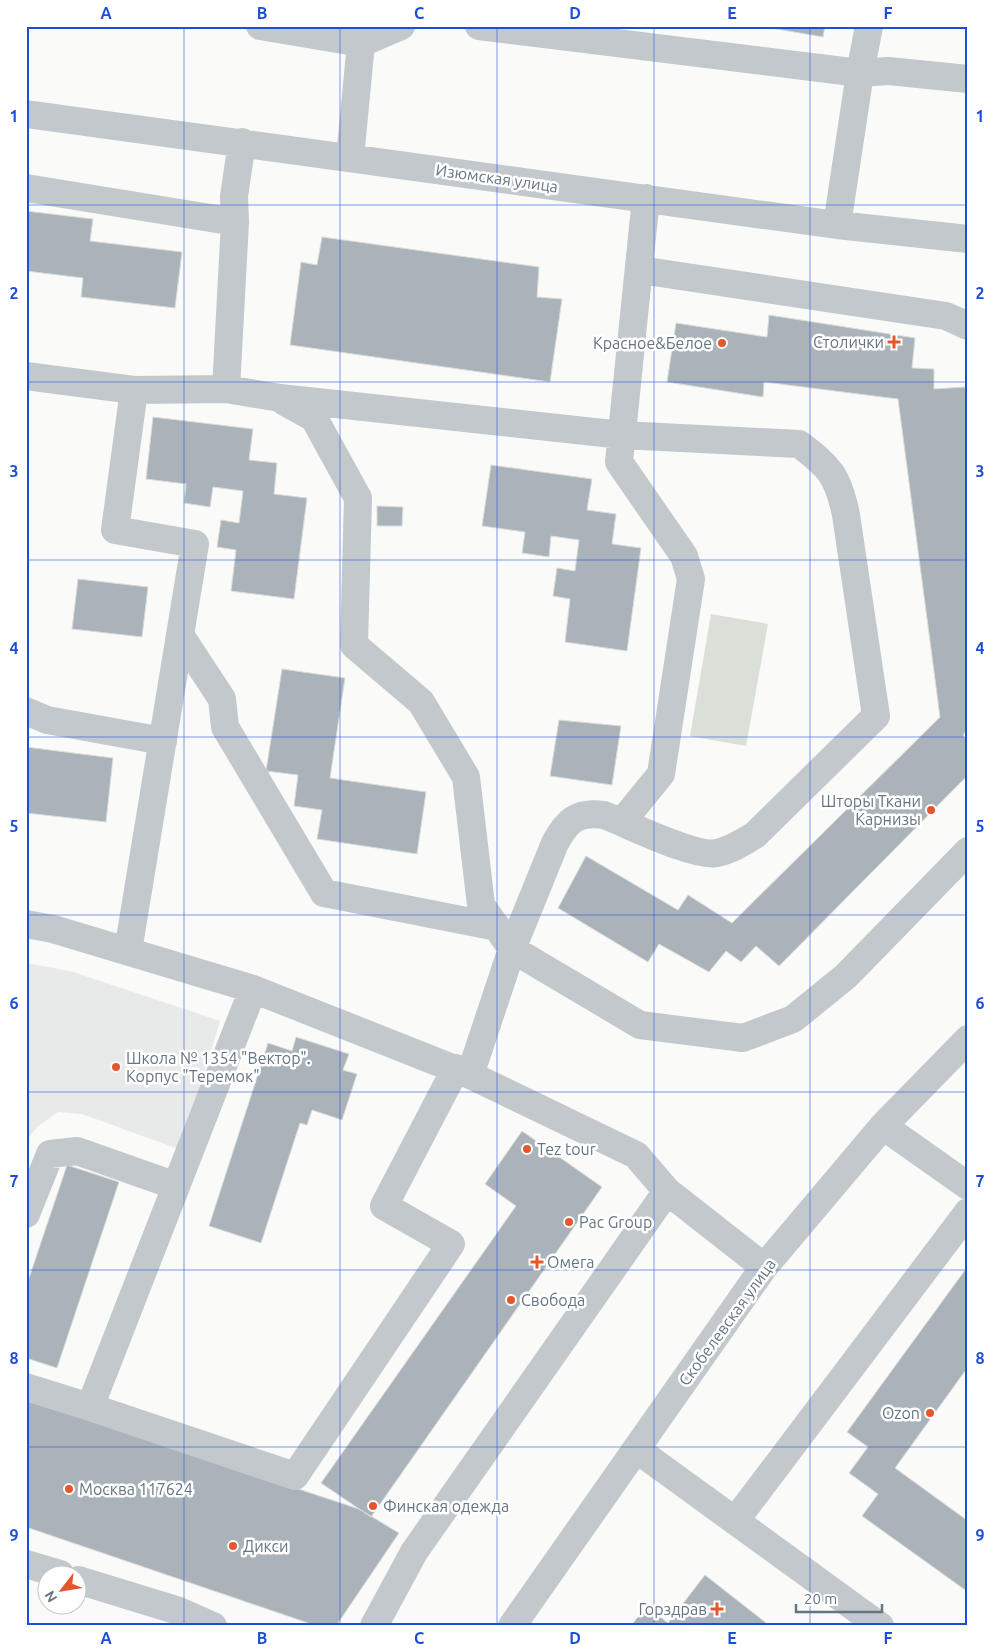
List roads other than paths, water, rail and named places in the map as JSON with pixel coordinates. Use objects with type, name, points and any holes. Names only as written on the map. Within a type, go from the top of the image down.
[{"type":"street","points":[[260,26],[361,43],[401,26]]},
{"type":"street","points":[[479,26],[860,73],[888,71],[968,80]]},
{"type":"street","points":[[837,225],[869,26]]},
{"type":"street","points":[[350,158],[361,43]]},
{"type":"street","name":"Изюмская улица","points":[[26,114],[242,142],[837,225],[968,239]]},
{"type":"street","points":[[226,389],[235,222],[234,196],[242,142]]},
{"type":"street","points":[[26,188],[235,222]]},
{"type":"street","points":[[622,822],[660,774],[691,579],[684,556],[619,462],[646,198]]},
{"type":"street","points":[[640,270],[946,316],[968,326]]},
{"type":"street","points":[[26,376],[134,390],[226,389],[280,398],[622,436],[798,444],[822,461],[840,486],[876,716],[755,834],[736,847],[715,854],[695,852],[604,815],[589,813],[575,818],[564,828],[555,843],[463,1072],[384,1206],[451,1244],[295,1476],[90,1406],[26,1387]]},
{"type":"street","points":[[128,951],[195,544],[115,530],[134,390]]},
{"type":"street","points":[[280,398],[314,418],[358,498],[354,645],[421,702],[466,777],[481,905],[512,949],[640,1025],[743,1038],[792,1019],[846,976],[968,851]]},
{"type":"street","points":[[180,635],[222,699],[225,727],[324,893],[497,927]]},
{"type":"street","points":[[26,711],[47,720],[163,741]]},
{"type":"street","points":[[26,924],[53,929],[253,989],[463,1072],[636,1155],[667,1191],[764,1267]]},
{"type":"street","points":[[90,1406],[253,989]]},
{"type":"street","name":"Скобелевская улица","points":[[512,1626],[764,1267],[882,1126],[968,1038]]},
{"type":"street","points":[[882,1126],[968,1186]]},
{"type":"street","points":[[26,1214],[50,1154],[77,1150],[176,1186]]},
{"type":"street","points":[[374,1626],[424,1538],[667,1191]]},
{"type":"street","points":[[735,1521],[968,1212]]},
{"type":"street","points":[[636,1449],[880,1626]]},
{"type":"street","points":[[26,1564],[38,1568]]},
{"type":"street","points":[[88,1583],[179,1611],[213,1626]]},
{"type":"place","name":"Столички","points":[[894,342]]},
{"type":"place","name":"Красное&Белое","points":[[722,343]]},
{"type":"place","name":"Шторы Ткани Карнизы","points":[[931,810]]},
{"type":"place","name":"Школа № 1354 \"Вектор\". Корпус \"Теремок\"","points":[[116,1067]]},
{"type":"place","name":"Tez tour","points":[[527,1149]]},
{"type":"place","name":"Pac Group","points":[[569,1222]]},
{"type":"place","name":"Омега","points":[[537,1262]]},
{"type":"place","name":"Свобода","points":[[511,1300]]},
{"type":"place","name":"Ozon","points":[[930,1413]]},
{"type":"place","name":"Москва 117624","points":[[69,1489]]},
{"type":"place","name":"Финская одежда","points":[[373,1506]]},
{"type":"place","name":"Дикси","points":[[233,1546]]},
{"type":"place","name":"Горздрав","points":[[717,1609]]}]
